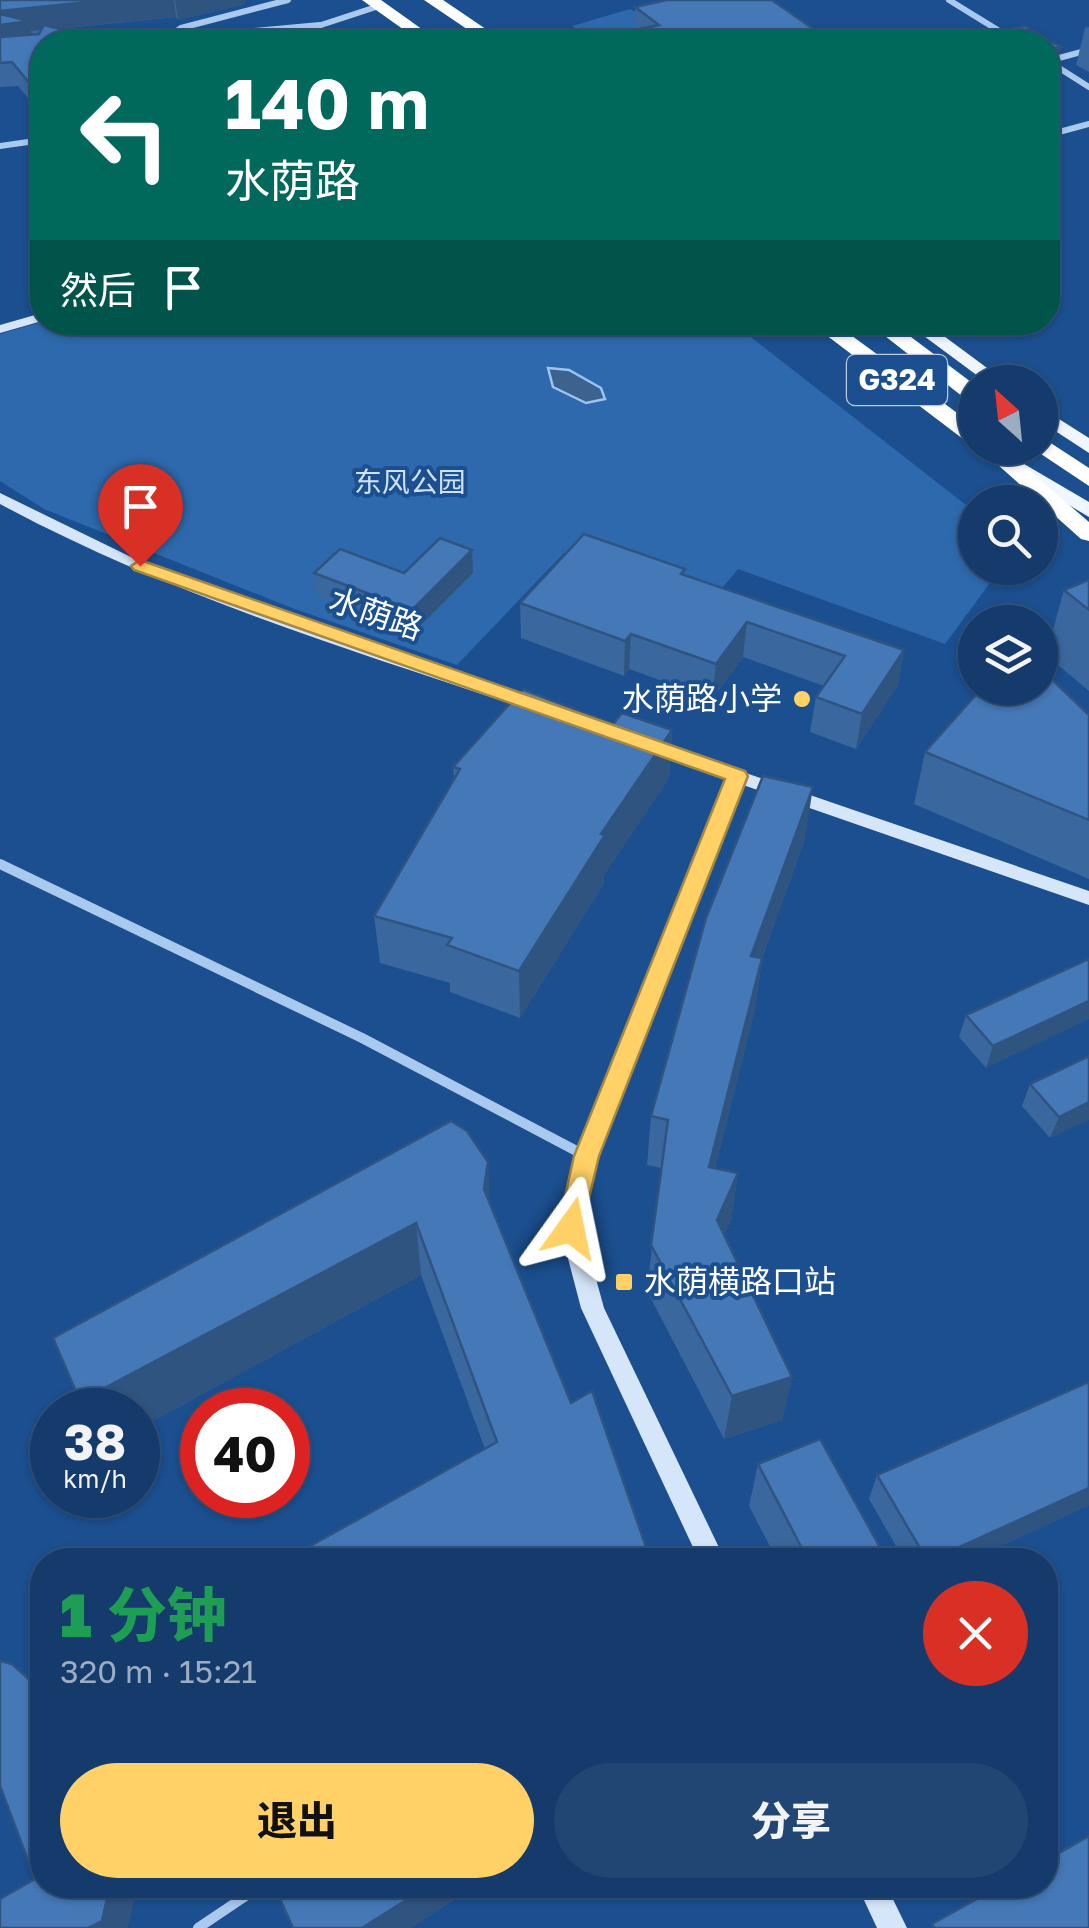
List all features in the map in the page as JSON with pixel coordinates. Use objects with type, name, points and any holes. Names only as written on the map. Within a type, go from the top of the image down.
[{"type":"highway","points":[[432,0],[478,30]]},
{"type":"highway","points":[[373,2],[414,30]]},
{"type":"highway","name":"G324","points":[[837,335],[958,424]]},
{"type":"highway","name":"G324","points":[[896,335],[958,381]]},
{"type":"highway","points":[[1058,456],[1089,479]]},
{"type":"highway","points":[[1010,465],[1089,534]]},
{"type":"main road","points":[[931,335],[974,365]]},
{"type":"main road","points":[[1058,426],[1089,448]]},
{"type":"main road","points":[[1016,465],[1089,512]]},
{"type":"street","points":[[178,30],[288,0]]},
{"type":"street","points":[[950,0],[998,30]]},
{"type":"street","points":[[304,30],[373,2]]},
{"type":"street","points":[[268,30],[320,25]]},
{"type":"street","points":[[1060,58],[1089,50]]},
{"type":"street","points":[[1060,69],[1089,87]]},
{"type":"street","points":[[1060,132],[1089,124]]},
{"type":"street","points":[[0,146],[30,142]]},
{"type":"street","points":[[0,329],[30,320]]},
{"type":"street","name":"水荫路","points":[[0,498],[51,528],[173,579],[550,711]]},
{"type":"street","points":[[625,737],[1089,898]]},
{"type":"street","points":[[706,1548],[593,1308],[576,1258],[571,1228],[587,1156],[737,776]]},
{"type":"street","points":[[0,864],[362,1038],[587,1156]]},
{"type":"street","points":[[877,1898],[892,1928]]},
{"type":"lane","points":[[198,1928],[243,1898]]},
{"type":"green space","points":[[630,9],[657,25],[640,30],[579,30],[572,26]]},
{"type":"green space","name":"东风公园","points":[[30,325],[30,335],[748,335],[958,499],[958,585],[988,585],[974,605],[958,605],[958,626],[945,644],[738,569],[713,599],[564,553],[457,665],[292,608],[44,509],[0,481],[0,334]]},
{"type":"shaded area","points":[[548,368],[569,370],[601,388],[605,399],[586,403],[553,387]]},
{"type":"building","points":[[0,0],[107,0],[0,11]]},
{"type":"building","points":[[667,0],[772,0],[815,30],[641,30],[659,25],[635,7]]},
{"type":"building","points":[[0,14],[29,21],[0,25]]},
{"type":"building","points":[[30,35],[30,84],[12,62],[0,63],[0,37]]},
{"type":"building","points":[[584,534],[685,569],[681,574],[904,650],[862,714],[816,697],[845,656],[747,622],[716,664],[631,634],[625,641],[520,603]]},
{"type":"building","points":[[440,538],[472,550],[412,610],[314,573],[340,549],[404,573]]},
{"type":"building","points":[[1089,580],[1089,610],[1064,590]]},
{"type":"building","points":[[1058,685],[1089,715],[1089,820],[925,752],[967,705],[1058,705]]},
{"type":"building","points":[[523,689],[613,724],[622,713],[672,730],[601,834],[605,835],[519,971],[447,945],[452,938],[374,916],[460,769],[453,767]]},
{"type":"building","points":[[763,776],[813,787],[751,956],[762,958],[709,1167],[738,1173],[717,1220],[792,1377],[732,1396],[651,1245],[668,1120],[651,1116],[706,918]]},
{"type":"building","points":[[1089,959],[1089,1001],[993,1046],[966,1015]]},
{"type":"building","points":[[1089,1056],[1089,1102],[1059,1117],[1030,1084]]},
{"type":"building","points":[[451,1121],[467,1131],[488,1162],[484,1189],[571,1403],[592,1391],[646,1547],[307,1548],[497,1442],[416,1223],[105,1388],[74,1388],[53,1338]]},
{"type":"building","points":[[1089,1382],[1089,1488],[957,1548],[920,1548],[877,1475]]},
{"type":"building","points":[[820,1439],[880,1548],[802,1548],[758,1464]]},
{"type":"building","points":[[0,1661],[12,1664],[30,1680],[30,1866],[0,1786]]},
{"type":"building","points":[[1089,1836],[1089,1928],[935,1928],[932,1924],[979,1898],[1058,1898],[1058,1854]]},
{"type":"building","points":[[30,1882],[30,1898],[107,1898],[102,1921],[88,1928],[0,1928],[0,1899]]},
{"type":"building","points":[[280,1898],[409,1898],[362,1928],[293,1928]]},
{"type":"place","name":"水荫路小学","points":[[802,699]]},
{"type":"place","name":"水荫横路口站","points":[[624,1282]]},
{"type":"route","points":[[140,566],[737,776],[587,1156],[571,1228]]}]
